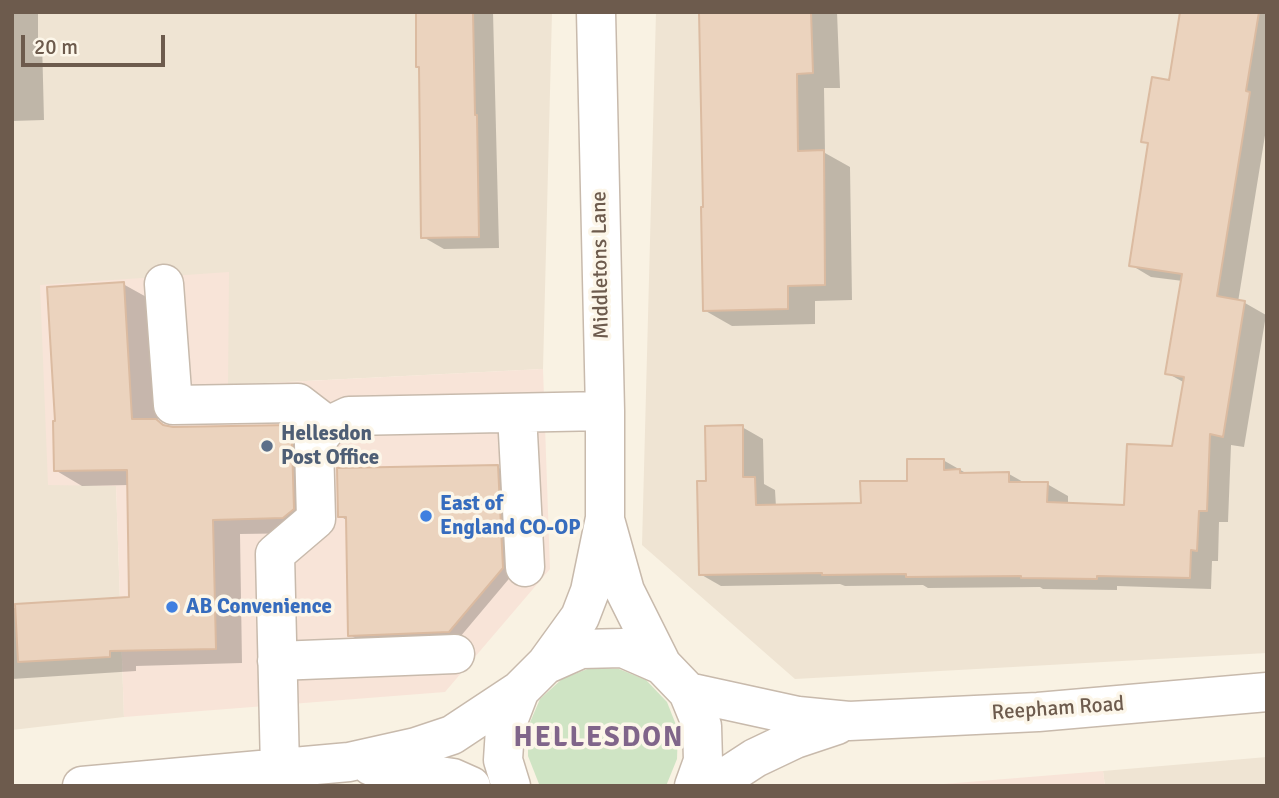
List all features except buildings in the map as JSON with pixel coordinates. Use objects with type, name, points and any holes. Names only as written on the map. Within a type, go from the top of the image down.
[{"type":"street","name":"Middletons Lane","points":[[533,678],[580,617],[590,591],[605,518],[596,12]]},
{"type":"street","points":[[164,284],[173,405],[298,403],[328,426]]},
{"type":"street","points":[[280,769],[275,554],[316,519],[314,444],[328,426],[349,416],[605,411]]},
{"type":"street","points":[[517,414],[525,567]]},
{"type":"street","name":"Middletons Lane","points":[[605,518],[625,591],[662,665]]},
{"type":"street","points":[[82,786],[349,762],[416,747],[452,734],[533,678],[581,649],[623,648],[662,665],[688,692],[702,726],[704,761],[694,786]]},
{"type":"street","points":[[277,661],[455,654]]},
{"type":"street","points":[[511,786],[503,760],[505,730],[533,678]]},
{"type":"street","name":"Reepham Road","points":[[688,692],[799,716],[849,721],[1038,712],[1267,692]]},
{"type":"street","name":"Reepham Road","points":[[712,786],[765,753],[795,739],[849,721]]},
{"type":"street","points":[[349,762],[453,778],[471,786]]},
{"type":"shaded area","points":[[12,12],[552,12],[543,369],[227,385],[48,485],[116,485],[124,717],[12,730]]},
{"type":"shaded area","points":[[656,12],[1267,12],[1267,653],[795,679],[642,545]]},
{"type":"shaded area","points":[[229,272],[228,385],[543,369],[550,569],[445,692],[124,717],[116,486],[48,485],[40,285]]},
{"type":"shaded area","points":[[1267,757],[1267,786],[1105,786],[1103,771]]},
{"type":"shaded area","points":[[1103,771],[1105,786],[919,786]]},
{"type":"green space","points":[[590,668],[619,669],[646,680],[667,702],[678,730],[677,759],[666,786],[540,786],[528,756],[528,727],[540,699],[562,679]]},
{"type":"place","name":"Hellesdon Post Office","points":[[267,446]]},
{"type":"place","name":"East of England CO-OP","points":[[426,516]]},
{"type":"place","name":"AB Convenience","points":[[172,607]]},
{"type":"district","name":"HELLESDON","points":[[599,739]]}]
